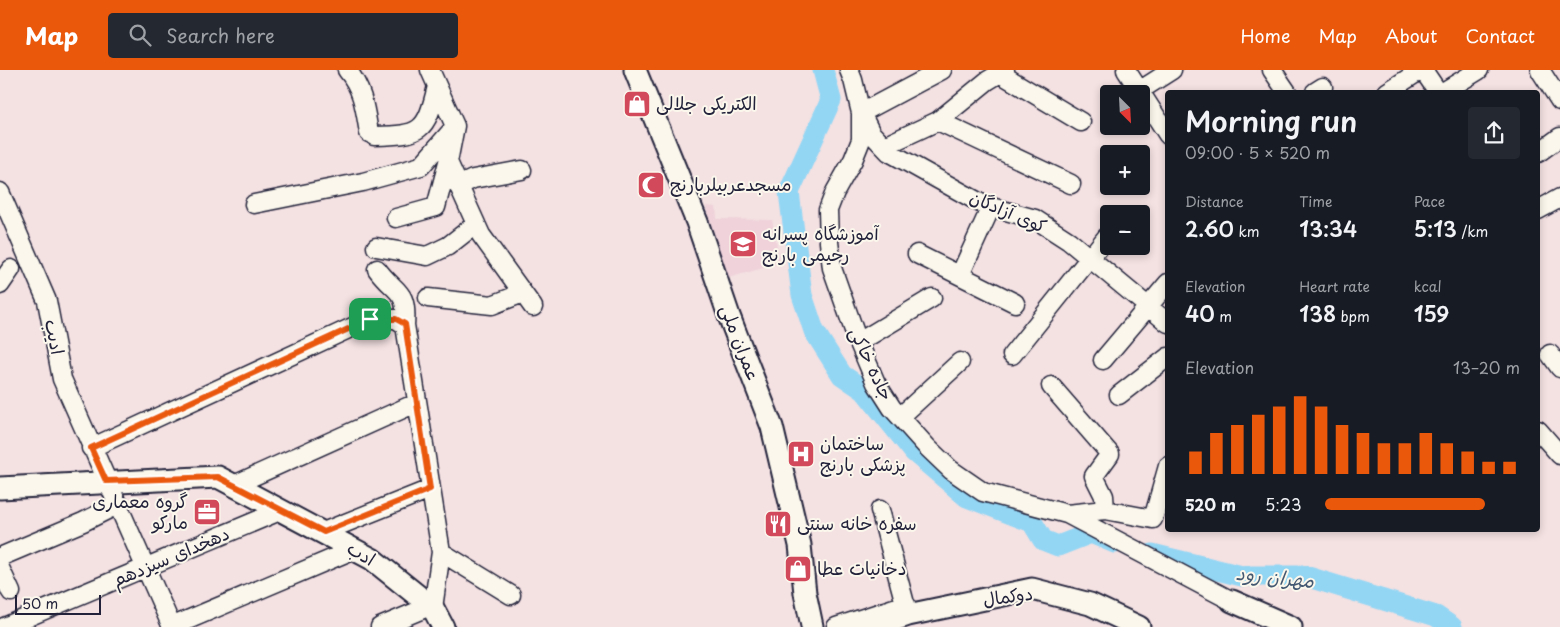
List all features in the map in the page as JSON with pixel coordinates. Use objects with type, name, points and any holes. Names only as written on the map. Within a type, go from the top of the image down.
[{"type":"main road","name":"عمران ملی","points":[[636,70],[697,222],[729,316],[772,427],[800,545],[805,593],[816,627]]},
{"type":"main road","name":"ادب","points":[[0,488],[106,481],[218,477],[372,559],[431,607],[443,627]]},
{"type":"main road","name":"دوکمال","points":[[874,627],[907,609],[1032,589],[1090,604],[1139,627]]},
{"type":"main road","points":[[1232,601],[1291,627]]},
{"type":"street","points":[[347,70],[357,82],[364,99],[372,135],[407,135],[420,129],[430,114],[433,78]]},
{"type":"street","name":"کوی آزادگان","points":[[848,70],[854,80],[861,113],[871,133],[889,152],[991,207],[1035,219],[1088,257],[1165,321]]},
{"type":"street","points":[[861,113],[942,70]]},
{"type":"street","points":[[1126,70],[1135,85]]},
{"type":"street","points":[[1148,85],[1172,70]]},
{"type":"street","points":[[1272,70],[1286,90]]},
{"type":"street","points":[[1390,90],[1422,70],[1437,90]]},
{"type":"street","points":[[1446,90],[1479,70]]},
{"type":"street","points":[[1540,70],[1550,95]]},
{"type":"street","points":[[884,146],[938,121],[994,74],[1081,122]]},
{"type":"street","points":[[396,218],[436,207],[448,162],[455,126],[433,78]]},
{"type":"street","points":[[1150,108],[1165,130]]},
{"type":"street","name":"جاده خاکی","points":[[861,113],[861,140],[853,160],[834,192],[828,210],[832,268],[876,383],[900,417],[927,448],[951,470],[983,492],[1067,514],[1232,601]]},
{"type":"street","points":[[938,121],[1072,184]]},
{"type":"street","points":[[254,204],[363,182],[421,166],[455,126]]},
{"type":"street","points":[[1540,152],[1560,137]]},
{"type":"street","points":[[428,298],[492,305],[528,300],[481,235],[448,162]]},
{"type":"street","points":[[458,186],[473,179],[522,170]]},
{"type":"street","name":"ادیب","points":[[0,192],[47,301],[62,380],[106,481],[119,504],[171,627]]},
{"type":"street","points":[[1540,209],[1560,198]]},
{"type":"street","points":[[960,275],[991,207]]},
{"type":"street","points":[[376,247],[427,256],[448,246],[476,224]]},
{"type":"street","points":[[1012,355],[1100,244]]},
{"type":"street","points":[[917,254],[1015,303]]},
{"type":"street","points":[[0,284],[11,269]]},
{"type":"street","points":[[377,270],[385,280],[400,292],[406,310],[405,324],[416,403],[441,552],[431,607],[380,627]]},
{"type":"street","points":[[1103,360],[1165,287]]},
{"type":"street","points":[[859,342],[932,298]]},
{"type":"street","points":[[91,448],[370,319],[396,319],[405,324]]},
{"type":"street","points":[[1119,395],[1165,359]]},
{"type":"street","points":[[900,417],[960,362]]},
{"type":"street","points":[[1052,386],[1110,454],[1094,476],[1104,496],[1105,510]]},
{"type":"street","points":[[234,485],[416,403]]},
{"type":"street","points":[[1540,432],[1560,455]]},
{"type":"street","points":[[1067,514],[1105,510],[1153,519],[1165,477]]},
{"type":"street","points":[[324,532],[430,489]]},
{"type":"street","points":[[0,557],[83,522],[119,504]]},
{"type":"street","name":"دهخدای سیزدهم","points":[[4,627],[282,510]]},
{"type":"street","points":[[836,627],[907,609],[880,510]]},
{"type":"street","points":[[171,627],[355,550]]},
{"type":"street","points":[[441,552],[511,595]]},
{"type":"street","points":[[0,568],[11,592]]},
{"type":"shaded area","name":"آموزشگاه پسرانه رحیمی بارنج","points":[[706,206],[716,207],[717,219],[772,220],[780,263],[721,280],[705,224],[709,222]]},
{"type":"waterway","name":"مهران رود","points":[[823,70],[831,100],[789,192],[802,295],[814,331],[842,375],[864,390],[914,452],[967,497],[1032,522],[1043,540],[1058,546],[1091,533],[1115,543]]},
{"type":"waterway","name":"مهران رود","points":[[1152,554],[1242,576],[1305,576],[1436,616],[1452,627]]},
{"type":"place","name":"الکتریکی جلالی","points":[[637,104]]},
{"type":"place","name":"مسجدعربیلربارنج","points":[[651,185]]},
{"type":"place","name":"آموزشگاه پسرانه رحیمی بارنج","points":[[743,244]]},
{"type":"place","name":"ساختمان پزشکی بارنج","points":[[801,454]]},
{"type":"place","name":"گروه معماری مارکو","points":[[207,512]]},
{"type":"place","name":"سفره خانه سنتی","points":[[778,524]]},
{"type":"place","name":"دخانیات عطا","points":[[798,569]]},
{"type":"route","points":[[370,319],[396,319],[405,324],[430,489],[324,532],[218,477],[106,481],[91,448],[370,319]]}]
